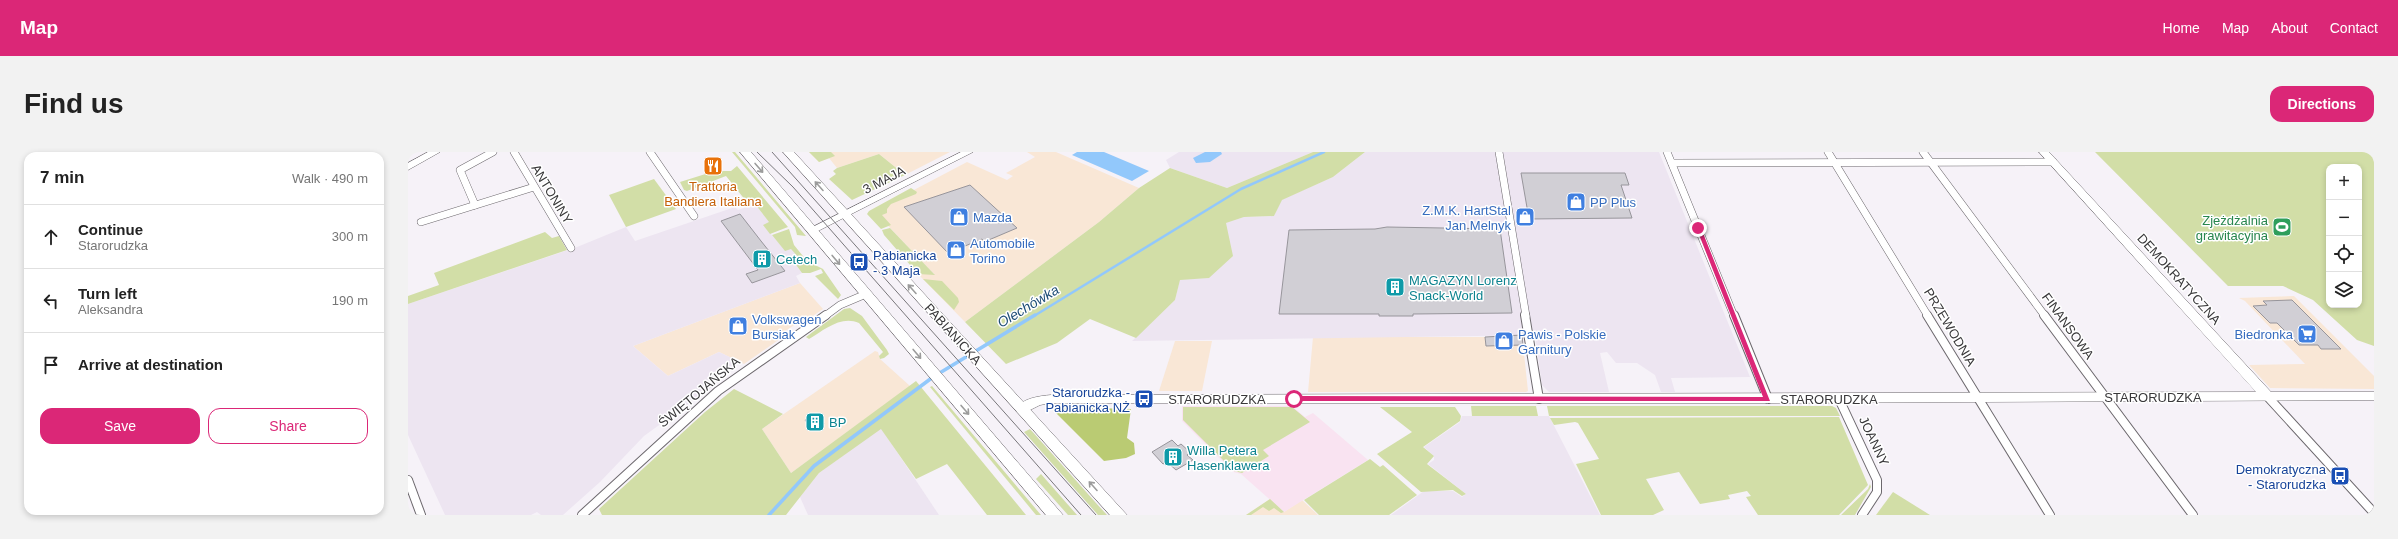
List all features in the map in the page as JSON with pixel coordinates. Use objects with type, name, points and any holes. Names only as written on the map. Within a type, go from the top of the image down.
[{"type":"main road","points":[[745,152],[1055,515]]},
{"type":"main road","name":"PABIANICKA","points":[[788,152],[1119,515]]},
{"type":"street","points":[[408,167],[436,152]]},
{"type":"street","points":[[475,205],[460,170],[493,152]]},
{"type":"street","name":"ANTONINY","points":[[514,152],[571,248]]},
{"type":"street","points":[[650,152],[694,216]]},
{"type":"street","name":"3 MAJA","points":[[812,230],[845,215],[968,152]]},
{"type":"street","points":[[1499,152],[1539,399]]},
{"type":"street","points":[[1667,152],[1768,399]]},
{"type":"street","name":"PRZEWODNIA","points":[[1828,152],[2050,515]]},
{"type":"street","name":"FINANSOWA","points":[[1923,152],[2193,515]]},
{"type":"street","name":"DEMOKRATYCZNA","points":[[2044,152],[2374,513]]},
{"type":"street","points":[[1672,164],[2052,162]]},
{"type":"street","points":[[420,222],[534,187]]},
{"type":"street","name":"ŚWIĘTOJAŃSKA","points":[[582,515],[718,391],[840,305],[866,294]]},
{"type":"street","name":"STARORUDZKA","points":[[1022,408],[1037,401],[1051,398],[1839,399],[2374,396]]},
{"type":"street","name":"JOANNY","points":[[1839,399],[1877,480],[1877,492],[1862,515]]},
{"type":"street","points":[[408,480],[421,515]]},
{"type":"shaded area","points":[[809,152],[950,152],[905,175],[879,154],[837,168],[829,158],[819,162]]},
{"type":"shaded area","points":[[1027,152],[1056,152],[1139,188],[1099,222],[965,322],[918,274],[934,274],[874,211],[967,162],[1007,180],[1013,176],[1006,173],[1035,157]]},
{"type":"shaded area","points":[[1179,152],[1313,152],[1227,188],[1170,168],[1166,160]]},
{"type":"shaded area","points":[[1365,152],[1659,152],[1750,377],[1671,378],[1675,392],[1661,392],[1655,375],[1637,363],[1616,363],[1607,352],[1600,353],[1609,392],[1549,392],[1542,385],[1535,335],[1132,341],[1175,300],[1180,279],[1209,278],[1225,223],[1244,217],[1274,216],[1281,200],[1333,177]]},
{"type":"shaded area","points":[[755,204],[770,223],[764,226],[785,250],[791,248],[800,259],[794,262],[802,273],[796,276],[800,283],[633,346],[668,376],[719,352],[738,361],[713,386],[644,436],[600,482],[563,515],[541,515],[537,512],[531,515],[445,515],[408,435],[408,304],[577,247],[626,227],[635,241],[735,207],[738,210]]},
{"type":"shaded area","name":"Volkswagen Bursiak","points":[[800,283],[823,309],[807,320],[803,319],[784,332],[787,334],[744,364],[719,352],[668,376],[633,346]]},
{"type":"shaded area","points":[[2294,296],[2374,376],[2374,389],[2270,388],[2249,365],[2305,364],[2245,301],[2239,298]]},
{"type":"shaded area","points":[[1522,335],[1528,391],[1526,392],[1308,392],[1313,337],[1485,337]]},
{"type":"shaded area","points":[[1175,341],[1212,341],[1202,391],[1159,391]]},
{"type":"shaded area","name":"BP","points":[[875,351],[878,352],[880,359],[910,386],[791,473],[762,429]]},
{"type":"shaded area","points":[[1182,406],[1292,406],[1305,417],[1313,413],[1368,460],[1284,512],[1241,474],[1233,472],[1182,421]]},
{"type":"shaded area","points":[[1462,416],[1549,416],[1600,515],[1391,515],[1424,491],[1453,491],[1462,497],[1466,494],[1428,464],[1434,460],[1434,456],[1424,447],[1460,422]]},
{"type":"shaded area","points":[[881,428],[939,515],[808,515],[800,497],[819,473]]},
{"type":"shaded area","points":[[1270,499],[1284,512],[1302,500],[1318,515],[1246,515]]},
{"type":"green space","points":[[732,152],[735,152],[806,236],[797,235],[795,227]]},
{"type":"green space","points":[[809,152],[831,152],[835,156],[819,162]]},
{"type":"green space","points":[[1313,152],[1365,152],[1333,177],[1282,200],[1274,216],[1244,217],[1226,223],[1233,256],[1209,278],[1180,280],[1175,300],[1136,338],[1090,319],[1057,343],[1006,364],[965,322],[1099,222],[1139,188],[1170,168],[1227,188]]},
{"type":"green space","points":[[2095,152],[2374,152],[2374,346],[2357,340],[2313,300],[2283,286],[2228,286]]},
{"type":"green space","points":[[879,154],[905,175],[852,200],[829,179],[836,174],[833,171],[837,168]]},
{"type":"green space","points":[[737,166],[788,227],[770,234],[763,225],[769,222],[755,204],[750,206],[726,176],[687,191],[684,190],[680,182],[715,171],[731,171]]},
{"type":"green space","points":[[654,179],[676,209],[626,227],[609,195]]},
{"type":"green space","points":[[911,188],[917,192],[916,194],[891,204],[887,209],[887,213],[882,215],[891,225],[881,229],[867,214],[869,211]]},
{"type":"green space","points":[[890,228],[935,275],[918,274],[884,235],[882,230]]},
{"type":"green space","points":[[789,229],[794,245],[807,261],[823,269],[841,295],[838,299],[815,276],[823,273],[821,269],[810,273],[802,273],[794,262],[800,259],[791,249],[785,251],[772,235]]},
{"type":"green space","points":[[545,232],[552,238],[559,236],[567,250],[408,304],[408,296],[439,285],[434,273]]},
{"type":"green space","points":[[923,279],[942,281],[958,298],[959,302],[954,310]]},
{"type":"green space","points":[[850,308],[862,316],[887,350],[889,354],[884,358],[880,359],[879,356],[883,352],[859,323],[852,321],[839,322],[809,339],[806,337],[844,309]]},
{"type":"green space","points":[[916,381],[1026,515],[987,515],[947,464],[916,479],[881,429],[819,473],[786,515],[602,515],[599,509],[705,412],[734,389],[783,414],[762,429],[791,473]]},
{"type":"green space","points":[[932,386],[1041,515],[1036,515],[930,387]]},
{"type":"green space","points":[[1471,406],[1536,406],[1538,416],[1472,416]]},
{"type":"green space","points":[[1547,406],[1832,406],[1836,408],[1840,416],[1549,416]]},
{"type":"green space","points":[[1059,407],[1131,409],[1127,438],[1134,443],[1135,454],[1126,458],[1104,461],[1053,410]]},
{"type":"green space","points":[[1183,407],[1292,407],[1310,422],[1263,450],[1269,456],[1242,473],[1234,471],[1183,420]]},
{"type":"green space","points":[[1380,407],[1455,407],[1461,416],[1460,421],[1423,447],[1434,456],[1427,464],[1466,494],[1462,496],[1453,490],[1421,492],[1377,454],[1412,432]]},
{"type":"green space","points":[[1839,417],[1868,485],[1839,515],[1758,515],[1746,497],[1751,496],[1747,491],[1728,495],[1730,499],[1700,504],[1679,472],[1646,479],[1664,510],[1653,515],[1601,515],[1576,464],[1599,459],[1578,423],[1575,422],[1554,425],[1550,418]]},
{"type":"green space","points":[[1030,429],[1107,515],[1098,515],[1024,432]]},
{"type":"green space","points":[[1370,459],[1380,467],[1383,465],[1417,495],[1389,515],[1319,515],[1304,500]]},
{"type":"green space","points":[[1041,474],[1077,515],[1068,515],[1036,479]]},
{"type":"green space","points":[[1870,484],[1871,487],[1855,515],[1841,515],[1868,489]]},
{"type":"green space","points":[[1893,492],[1930,515],[1876,515]]},
{"type":"green space","points":[[1270,499],[1284,512],[1281,513],[1274,508],[1269,511],[1263,507],[1251,515],[1246,515]]},
{"type":"water","points":[[1077,152],[1104,152],[1149,171],[1132,181],[1072,155]]},
{"type":"water","points":[[1205,152],[1221,152],[1222,154],[1210,162],[1196,163],[1193,158]]},
{"type":"building","name":"PP Plus","points":[[1521,173],[1625,173],[1629,185],[1621,185],[1632,218],[1529,219]]},
{"type":"building","name":"Mazda","points":[[970,185],[1017,228],[984,242],[982,239],[948,253],[904,207]]},
{"type":"building","name":"Cetech","points":[[740,214],[785,271],[752,283],[746,274],[758,270],[721,221]]},
{"type":"building","name":"MAGAZYN Lorenz Snack-World","points":[[1387,227],[1500,229],[1512,313],[1413,314],[1413,316],[1379,316],[1379,314],[1279,314],[1289,230],[1375,229]]},
{"type":"building","name":"Biedronka","points":[[2292,300],[2341,349],[2321,349],[2318,345],[2299,345],[2277,323],[2270,323],[2253,306],[2267,305],[2263,301]]},
{"type":"building","name":"Pawis - Polskie Garnitury","points":[[1522,335],[1523,345],[1486,346],[1485,337]]},
{"type":"building","name":"BP","points":[[818,414],[824,424],[812,429],[805,420]]},
{"type":"building","name":"Willa Petera Hasenklawera","points":[[1172,440],[1178,446],[1181,444],[1190,452],[1187,455],[1193,460],[1176,470],[1167,462],[1163,464],[1152,452]]},
{"type":"waterway","name":"Olechówka","points":[[1034,316],[1241,189],[1324,152]]},
{"type":"waterway","name":"Olechówka","points":[[938,374],[1035,315]]},
{"type":"waterway","name":"Olechówka","points":[[769,515],[814,466],[933,377]]},
{"type":"tram line","points":[[757,152],[793,187],[1081,515]]},
{"type":"tram line","points":[[772,152],[1096,515]]},
{"type":"place","name":"Trattoria Bandiera Italiana","points":[[713,166]]},
{"type":"place","name":"PP Plus","points":[[1576,202]]},
{"type":"place","name":"Mazda","points":[[959,217]]},
{"type":"place","name":"Z.M.K. HartStal Jan Melnyk","points":[[1525,217]]},
{"type":"place","name":"Zjeżdżalnia grawitacyjna","points":[[2282,227]]},
{"type":"place","name":"Automobile Torino","points":[[956,250]]},
{"type":"place","name":"Cetech","points":[[762,259]]},
{"type":"place","name":"Pabianicka - 3 Maja","points":[[859,262]]},
{"type":"place","name":"MAGAZYN Lorenz Snack-World","points":[[1395,287]]},
{"type":"place","name":"Volkswagen Bursiak","points":[[738,326]]},
{"type":"place","name":"Biedronka","points":[[2307,334]]},
{"type":"place","name":"Pawis - Polskie Garnitury","points":[[1504,341]]},
{"type":"place","name":"Starorudzka - Pabianicka NŻ","points":[[1144,399]]},
{"type":"place","name":"BP","points":[[815,422]]},
{"type":"place","name":"Willa Petera Hasenklawera","points":[[1173,457]]},
{"type":"place","name":"Demokratyczna - Starorudzka","points":[[2340,476]]},
{"type":"route","points":[[1294,399],[1768,399],[1698,228]]}]
